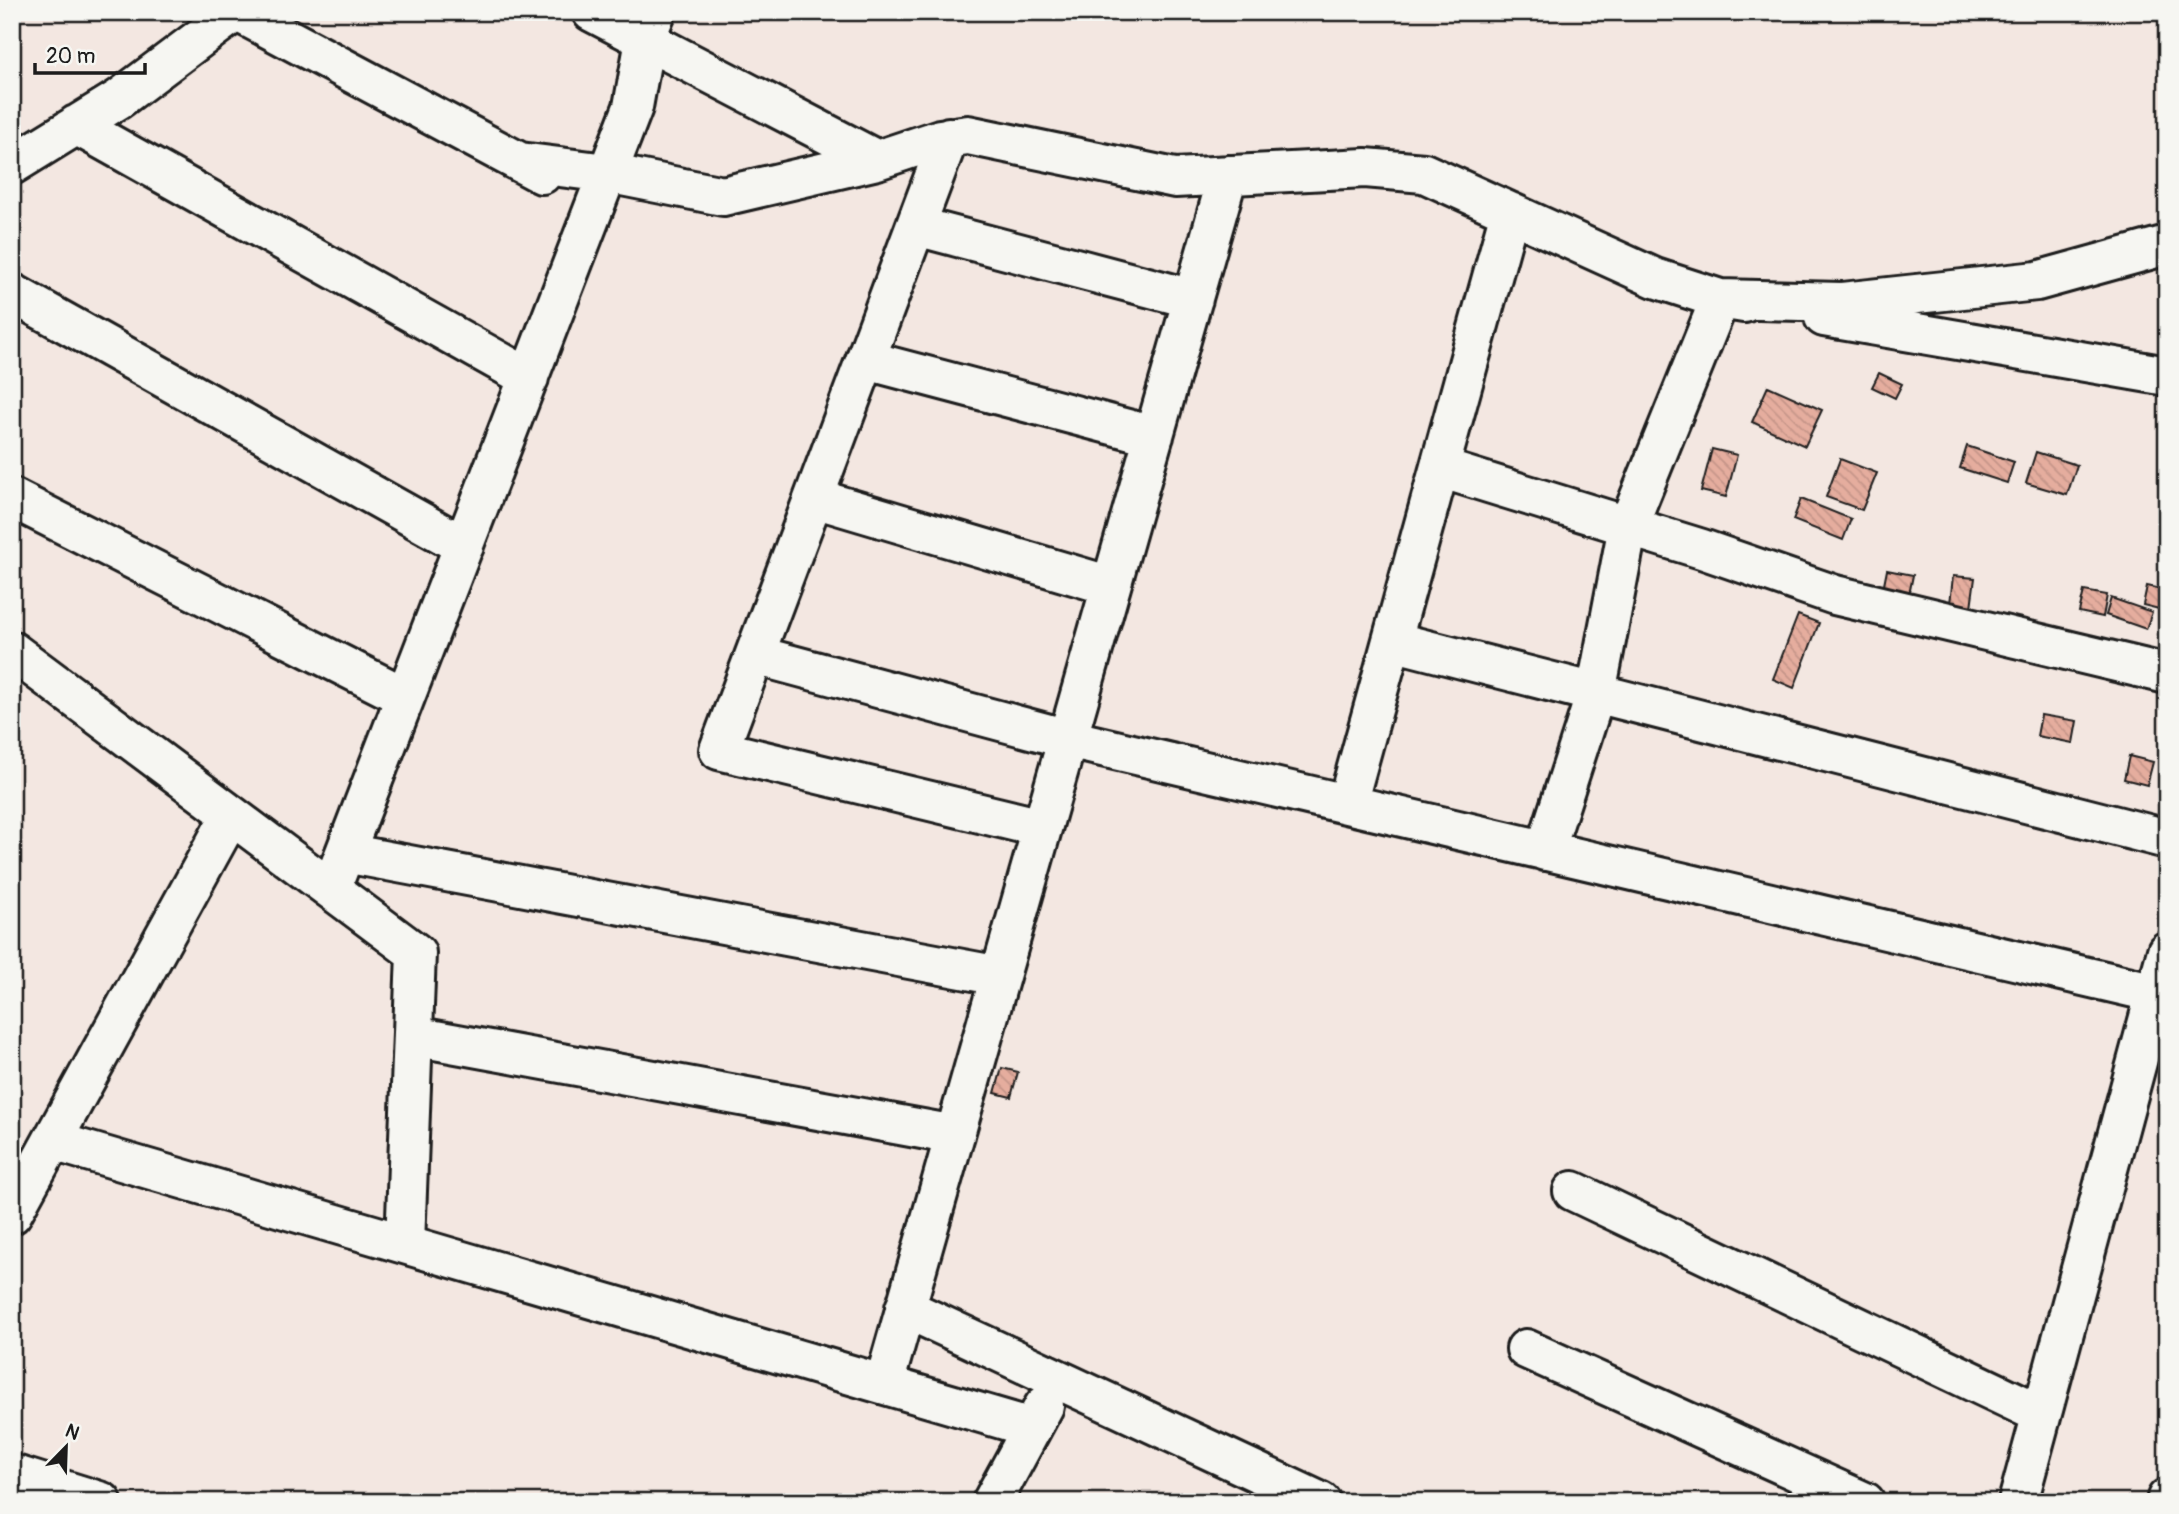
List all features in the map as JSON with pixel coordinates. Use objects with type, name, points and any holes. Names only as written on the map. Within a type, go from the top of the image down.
[{"type":"street","points":[[12,165],[119,99],[237,12],[520,162],[602,188],[723,196],[877,160],[949,137],[968,135],[1175,178],[1365,168],[1424,173],[1655,278],[1720,299],[2167,376]]},
{"type":"street","points":[[592,12],[651,26],[877,160]]},
{"type":"street","points":[[331,889],[633,107],[651,26]]},
{"type":"street","points":[[76,125],[528,378]]},
{"type":"street","points":[[949,137],[719,750],[1042,828]]},
{"type":"street","points":[[884,1384],[1228,175]]},
{"type":"street","points":[[1347,804],[1510,212]]},
{"type":"street","points":[[916,226],[1193,299]]},
{"type":"street","points":[[1720,299],[1842,302],[2037,281],[2167,245]]},
{"type":"street","points":[[12,293],[464,546]]},
{"type":"street","points":[[1545,851],[1596,692],[1628,526],[1720,299]]},
{"type":"street","points":[[866,359],[1153,436]]},
{"type":"street","points":[[1440,468],[1702,549],[1835,595],[2167,674]]},
{"type":"street","points":[[12,498],[405,697]]},
{"type":"street","points":[[814,498],[1111,586]]},
{"type":"street","points":[[1392,640],[2167,839]]},
{"type":"street","points":[[12,651],[415,953],[405,1244]]},
{"type":"street","points":[[755,655],[1068,739],[1545,851],[2156,1018]]},
{"type":"street","points":[[12,1214],[231,815]]},
{"type":"street","points":[[345,853],[1000,976]]},
{"type":"street","points":[[2018,1502],[2156,1018],[2167,951]]},
{"type":"street","points":[[413,1036],[955,1135]]},
{"type":"street","points":[[52,1141],[1032,1428]]},
{"type":"street","points":[[1573,1191],[2041,1414]]},
{"type":"street","points":[[905,1308],[1321,1502]]},
{"type":"street","points":[[1526,1349],[1865,1502]]},
{"type":"street","points":[[992,1502],[1058,1380]]},
{"type":"street","points":[[12,1474],[102,1502]]},
{"type":"building","points":[[1879,373],[1902,384],[1895,398],[1872,387]]},
{"type":"building","points":[[1768,386],[1822,410],[1805,446],[1752,422]]},
{"type":"building","points":[[1967,446],[2014,462],[2007,483],[1960,468]]},
{"type":"building","points":[[1712,449],[1737,455],[1726,497],[1701,491]]},
{"type":"building","points":[[2036,452],[2077,465],[2067,495],[2026,483]]},
{"type":"building","points":[[1840,459],[1877,473],[1862,510],[1826,497]]},
{"type":"building","points":[[1801,499],[1851,519],[1843,540],[1793,520]]},
{"type":"building","points":[[1887,570],[1913,575],[1908,600],[1882,595]]},
{"type":"building","points":[[1953,576],[1975,578],[1971,607],[1950,604]]},
{"type":"building","points":[[2147,586],[2167,590],[2167,611],[2143,605]]},
{"type":"building","points":[[2084,591],[2107,595],[2103,617],[2079,612]]},
{"type":"building","points":[[2111,598],[2152,612],[2146,629],[2106,615]]},
{"type":"building","points":[[1798,615],[1819,623],[1794,688],[1773,679]]},
{"type":"building","points":[[2041,715],[2077,721],[2073,743],[2037,736]]},
{"type":"building","points":[[2129,756],[2153,762],[2147,785],[2124,779]]},
{"type":"building","points":[[1002,1068],[1018,1072],[1011,1097],[995,1093]]}]
